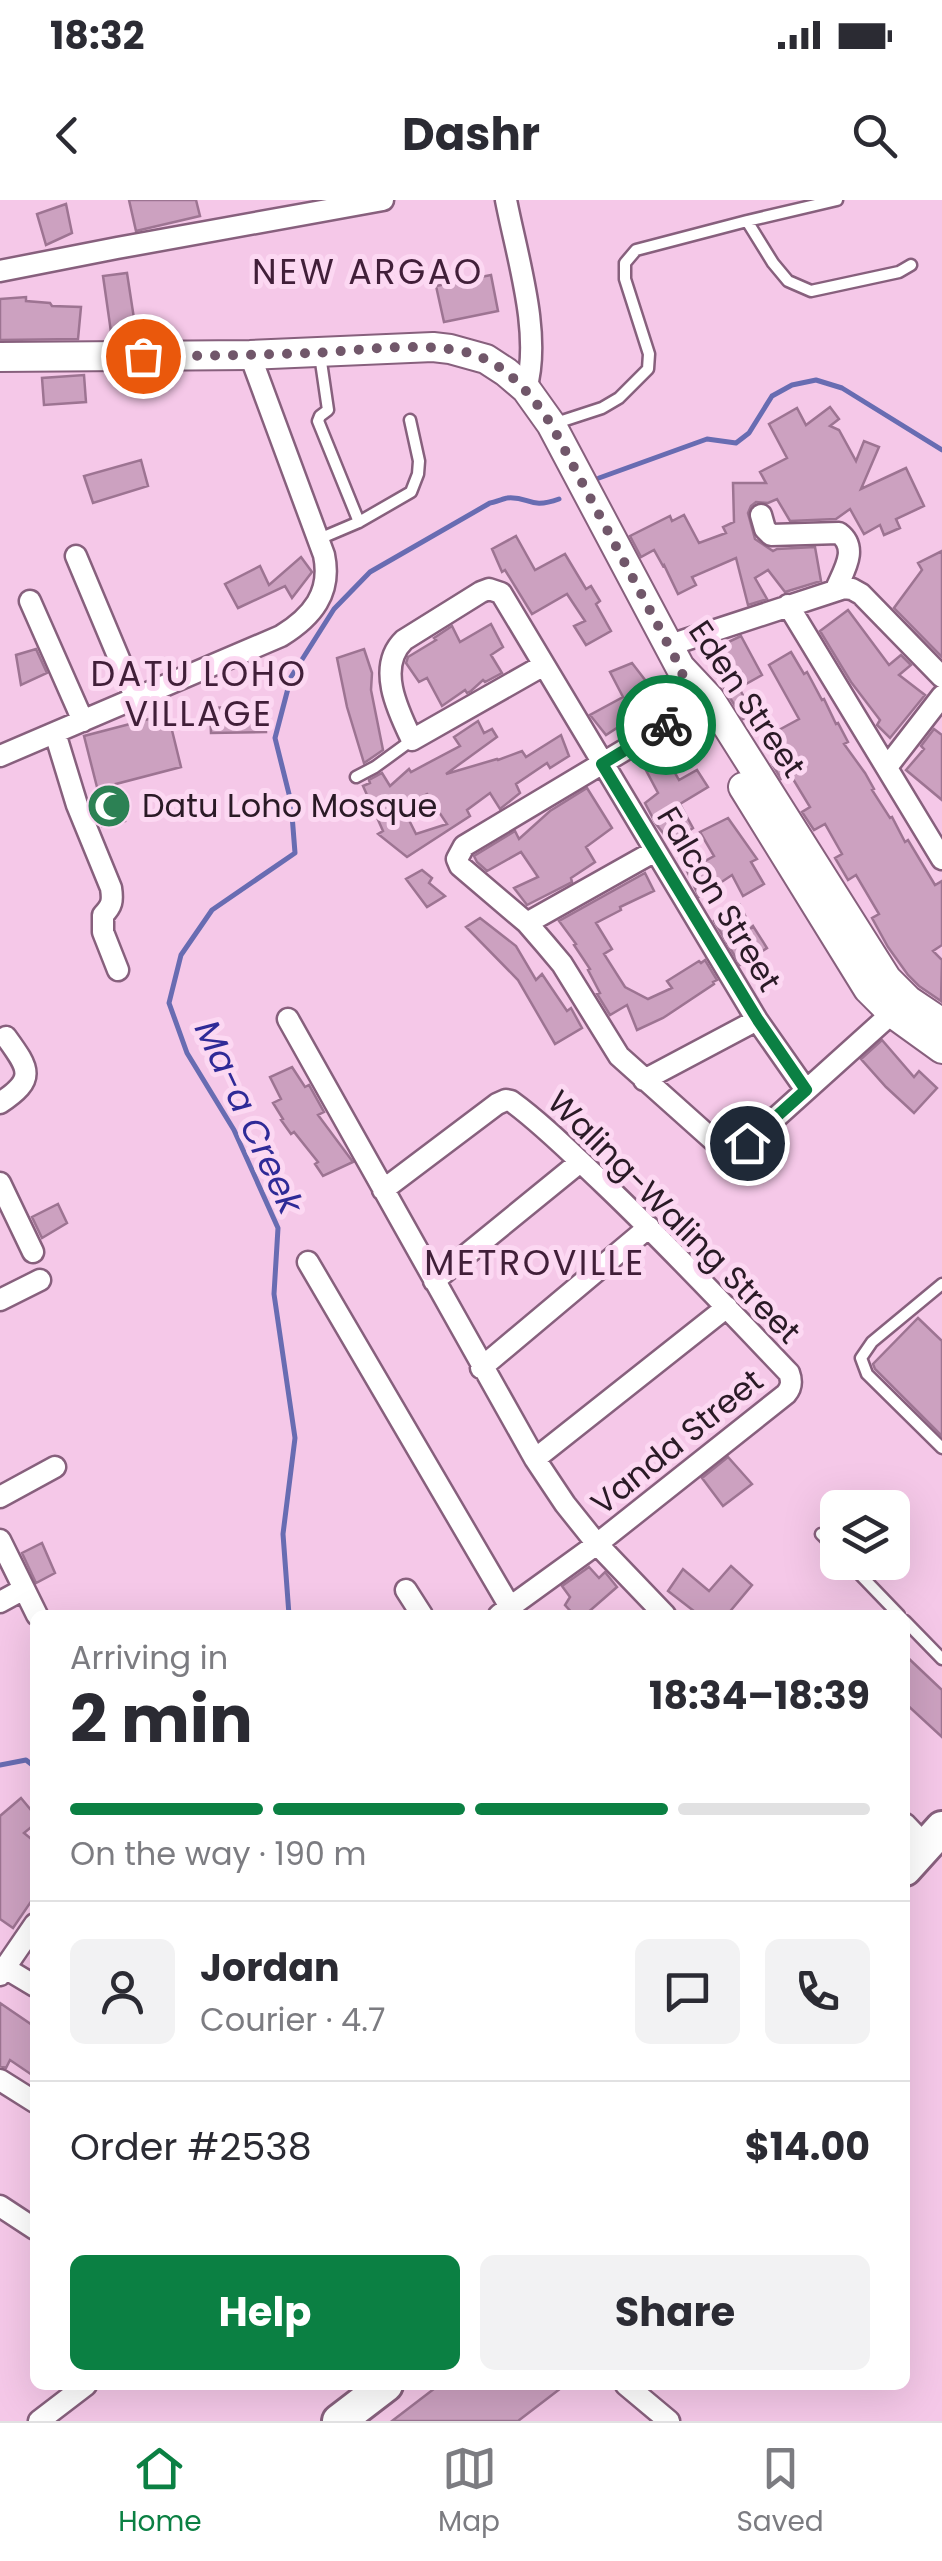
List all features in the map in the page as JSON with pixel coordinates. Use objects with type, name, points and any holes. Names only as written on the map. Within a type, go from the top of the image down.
[{"type":"main road","name":"Eden Street","points":[[0,357],[250,355],[433,347],[486,359],[526,389],[551,424],[702,703],[888,979],[900,1007],[937,1028]]},
{"type":"main road","points":[[339,2421],[379,2390]]},
{"type":"street","points":[[0,271],[383,200]]},
{"type":"street","points":[[506,200],[530,323],[532,368],[526,389]]},
{"type":"street","points":[[0,756],[281,636],[310,615],[321,600],[327,568],[319,540],[250,355]]},
{"type":"street","points":[[762,514],[770,534],[839,533],[846,538],[850,554],[836,590]]},
{"type":"street","points":[[76,556],[136,699]]},
{"type":"street","points":[[674,656],[788,605],[852,588],[942,677]]},
{"type":"street","name":"Falcon Street","points":[[412,740],[390,675],[396,648],[481,592],[496,590],[506,598],[654,851],[806,1090]]},
{"type":"street","points":[[30,602],[83,721]]},
{"type":"street","points":[[788,605],[940,851]]},
{"type":"street","points":[[412,740],[544,665]]},
{"type":"street","points":[[887,768],[942,696]]},
{"type":"street","points":[[702,703],[464,846],[458,859],[465,873],[527,923],[562,964],[619,1056],[717,1146],[731,1151],[741,1148],[900,1007]]},
{"type":"street","points":[[55,733],[77,805],[110,888],[113,900],[102,915],[101,925],[118,970]]},
{"type":"street","points":[[527,923],[654,851]]},
{"type":"street","points":[[288,1018],[534,1459],[597,1544],[660,1610]]},
{"type":"street","points":[[644,1080],[758,1020]]},
{"type":"street","points":[[0,1104],[23,1086],[26,1077],[23,1064],[6,1037]]},
{"type":"street","name":"Waling-Waling Street","points":[[383,1190],[506,1100],[649,1227],[789,1373],[791,1384]]},
{"type":"street","points":[[434,1281],[580,1162]]},
{"type":"street","points":[[0,1183],[33,1252]]},
{"type":"street","points":[[481,1368],[649,1227]]},
{"type":"street","points":[[308,1262],[504,1610]]},
{"type":"street","points":[[0,1300],[40,1280]]},
{"type":"street","points":[[534,1459],[727,1307]]},
{"type":"street","name":"Vanda Street","points":[[506,1610],[597,1544],[786,1394],[791,1384]]},
{"type":"street","points":[[0,1497],[55,1467]]},
{"type":"street","points":[[0,1540],[34,1610]]},
{"type":"street","points":[[0,1602],[24,1590]]},
{"type":"street","points":[[406,1590],[419,1610]]},
{"type":"street","points":[[30,1931],[2,1972],[30,1984]]},
{"type":"street","points":[[0,2080],[30,2099]]},
{"type":"street","points":[[0,2206],[30,2226]]},
{"type":"street","points":[[39,2421],[79,2390]]},
{"type":"street","points":[[632,2390],[669,2421]]},
{"type":"lane","points":[[551,424],[602,408],[619,398],[648,369],[650,354],[625,280],[625,263],[636,250],[837,200]]},
{"type":"lane","points":[[747,221],[780,272],[788,281],[810,292],[911,266]]},
{"type":"lane","points":[[320,353],[328,410],[318,421],[359,522]]},
{"type":"lane","points":[[319,540],[411,492],[419,461],[410,420]]},
{"type":"lane","points":[[356,777],[412,740]]},
{"type":"lane","points":[[942,1284],[872,1342],[861,1358],[866,1374],[942,1448]]},
{"type":"lane","points":[[865,1580],[894,1610]]},
{"type":"lane","points":[[910,1626],[942,1659]]},
{"type":"building","points":[[129,200],[196,200],[200,216],[136,231]]},
{"type":"building","points":[[66,204],[72,233],[46,245],[37,214]]},
{"type":"building","points":[[127,273],[137,338],[112,339],[103,276]]},
{"type":"building","points":[[491,275],[498,311],[444,322],[436,286]]},
{"type":"building","points":[[26,297],[26,301],[52,306],[81,307],[78,339],[0,340],[0,299]]},
{"type":"building","points":[[84,375],[86,402],[44,405],[42,378]]},
{"type":"building","points":[[830,407],[839,419],[830,426],[839,430],[856,461],[864,441],[879,447],[861,489],[906,468],[924,506],[896,519],[900,528],[884,535],[880,525],[864,534],[850,509],[836,519],[790,521],[777,499],[756,502],[748,513],[755,539],[773,551],[815,547],[821,581],[785,592],[768,570],[755,578],[767,599],[748,605],[736,558],[692,577],[696,585],[678,594],[654,550],[641,557],[630,536],[670,516],[672,521],[684,515],[699,543],[726,533],[723,527],[734,522],[733,483],[766,483],[760,472],[787,458],[769,424],[797,408],[806,425]]},
{"type":"building","points":[[141,460],[148,486],[93,503],[84,476]]},
{"type":"building","points":[[516,536],[535,570],[565,554],[586,589],[591,586],[600,601],[596,604],[611,631],[586,645],[574,626],[585,621],[567,594],[532,614],[505,570],[502,572],[492,549]]},
{"type":"building","points":[[942,551],[942,657],[894,608],[922,570],[918,563]]},
{"type":"building","points":[[301,557],[312,572],[292,598],[285,586],[238,608],[225,584],[260,566],[269,585]]},
{"type":"building","points":[[848,610],[889,665],[901,655],[911,665],[899,675],[925,695],[890,738],[877,725],[880,720],[820,631]]},
{"type":"building","points":[[491,624],[503,647],[491,655],[502,673],[483,680],[442,706],[427,678],[419,682],[406,663],[408,657],[452,626],[460,642]]},
{"type":"building","points":[[741,636],[762,675],[739,688],[753,713],[743,719],[703,654]]},
{"type":"building","points":[[36,649],[47,673],[21,685],[16,655]]},
{"type":"building","points":[[364,649],[372,673],[371,690],[383,750],[364,763],[337,658]]},
{"type":"building","points":[[791,652],[824,699],[848,742],[844,744],[905,842],[908,840],[935,885],[942,881],[942,945],[933,951],[942,960],[941,1001],[908,975],[888,947],[872,918],[879,914],[856,875],[848,880],[835,858],[842,854],[825,824],[814,830],[802,812],[810,807],[790,774],[781,779],[772,764],[778,760],[766,737],[799,719],[769,665]]},
{"type":"building","points":[[632,663],[658,701],[606,735],[590,715],[623,697],[610,672]]},
{"type":"building","points":[[265,706],[266,732],[211,733],[210,708]]},
{"type":"building","points":[[168,714],[181,767],[116,784],[125,821],[102,826],[84,736]]},
{"type":"building","points":[[478,721],[484,733],[492,729],[497,737],[446,774],[522,751],[526,757],[561,735],[569,756],[550,768],[547,763],[516,784],[520,793],[500,809],[490,793],[467,810],[470,816],[407,857],[378,834],[383,831],[363,786],[382,773],[390,786],[409,769],[411,772],[460,746],[454,737]],"holes":[[[427,794],[447,824],[416,834],[402,806]]]},
{"type":"building","points":[[934,729],[942,735],[942,800],[906,770],[924,749],[921,746]]},
{"type":"building","points":[[661,748],[679,780],[697,770],[708,787],[680,804],[693,828],[671,843],[645,803],[658,793],[640,759]]},
{"type":"building","points":[[587,788],[612,828],[586,847],[595,862],[571,878],[572,882],[527,905],[514,888],[538,877],[521,852],[487,871],[477,862],[474,856],[515,831],[519,839],[550,811]]},
{"type":"building","points":[[728,818],[757,859],[751,862],[764,884],[743,896],[732,875],[699,897],[687,871],[714,856],[700,832]]},
{"type":"building","points":[[422,870],[432,878],[429,883],[445,896],[427,907],[406,879]]},
{"type":"building","points":[[645,873],[654,891],[596,923],[612,949],[604,954],[625,987],[648,999],[672,988],[667,981],[705,960],[717,980],[663,1018],[637,1030],[627,1005],[610,1015],[597,994],[600,993],[590,969],[559,921]]},
{"type":"building","points":[[740,905],[767,948],[740,965],[714,921]]},
{"type":"building","points":[[480,918],[516,946],[536,980],[542,974],[567,1011],[571,1008],[582,1028],[555,1044],[518,980],[466,927]]},
{"type":"building","points":[[882,1040],[914,1077],[919,1071],[937,1088],[914,1113],[861,1059]]},
{"type":"building","points":[[292,1067],[305,1087],[309,1085],[324,1112],[318,1115],[353,1162],[323,1176],[315,1164],[318,1162],[294,1132],[291,1134],[273,1103],[281,1099],[270,1077]]},
{"type":"building","points":[[58,1204],[67,1223],[42,1238],[32,1217]]},
{"type":"building","points":[[918,1318],[942,1341],[942,1436],[873,1364]]},
{"type":"building","points":[[728,1457],[752,1484],[723,1506],[702,1478]]},
{"type":"building","points":[[42,1543],[55,1573],[36,1583],[22,1553]]},
{"type":"building","points":[[731,1566],[752,1585],[731,1610],[693,1610],[668,1591],[683,1569],[709,1591]]},
{"type":"building","points":[[589,1567],[599,1578],[605,1572],[617,1587],[591,1610],[570,1610],[565,1605],[570,1597],[562,1586]]},
{"type":"building","points":[[910,1660],[942,1690],[942,1737],[910,1708]]},
{"type":"building","points":[[21,1798],[30,1809],[30,1828],[24,1833],[30,1838],[30,1903],[13,1928],[0,1919],[0,1816]]},
{"type":"building","points":[[0,2003],[30,2024],[30,2074],[10,2060],[6,2068],[0,2066]]},
{"type":"building","points":[[432,2390],[558,2390],[518,2421],[392,2421]]},
{"type":"waterway","name":"Ma-a Creek","points":[[599,478],[707,439],[736,443],[749,433],[772,396],[792,385],[816,380],[842,388],[942,450]]},
{"type":"waterway","name":"Ma-a Creek","points":[[289,1610],[283,1534],[295,1438],[274,1294],[278,1228],[234,1130],[187,1053],[169,1003],[181,955],[212,910],[295,853],[291,802],[275,738],[291,677],[334,609],[370,572],[490,503],[507,498],[535,503],[559,499]]},
{"type":"waterway","name":"Ma-a Creek","points":[[0,1765],[26,1760],[30,1763]]},
{"type":"way so far","points":[[143,356],[433,347],[470,353],[506,372],[526,389],[551,424],[680,667],[694,708],[666,725]]},
{"type":"place","name":"Datu Loho Mosque","points":[[109,806]]},
{"type":"district","name":"NEW ARGAO","points":[[368,272]]},
{"type":"district","name":"DATU LOHO VILLAGE","points":[[199,694]]},
{"type":"district","name":"METROVILLE","points":[[535,1263]]},
{"type":"route","points":[[666,725],[602,764],[758,1020],[806,1090],[747,1143]]}]
